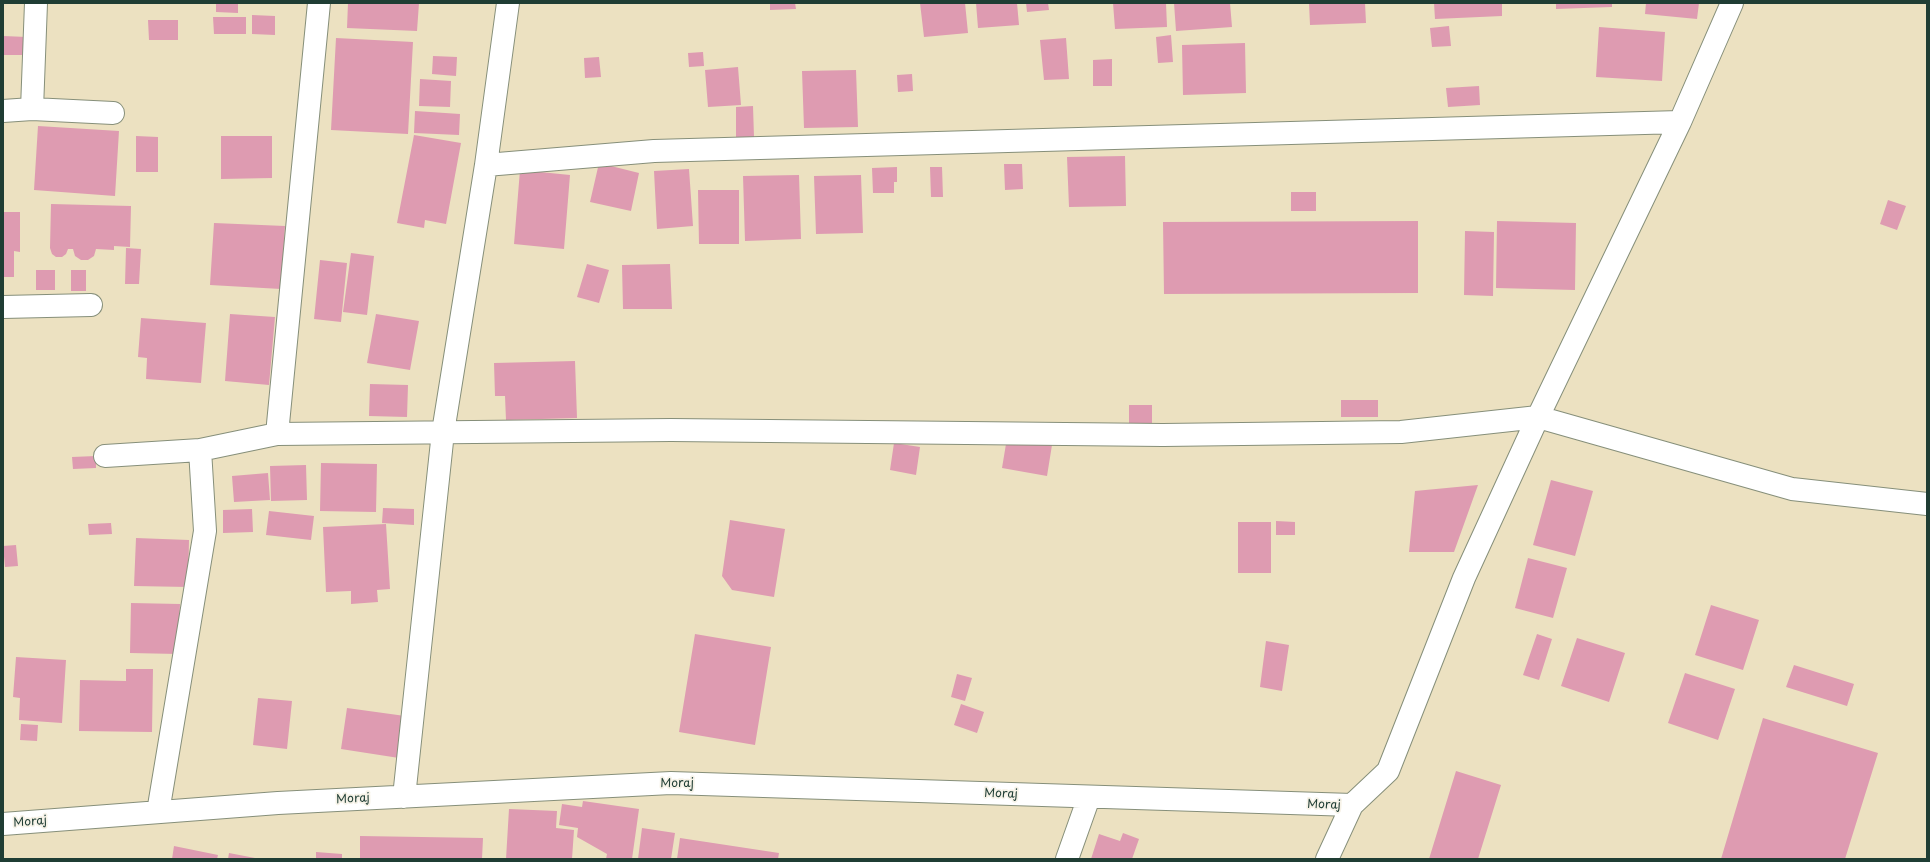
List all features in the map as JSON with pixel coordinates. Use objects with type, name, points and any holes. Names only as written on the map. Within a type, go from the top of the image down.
[{"type":"street","points":[[32,110],[36,3]]},
{"type":"street","points":[[277,434],[319,3]]},
{"type":"street","points":[[404,797],[443,432],[486,165],[508,3]]},
{"type":"street","points":[[1327,859],[1352,805],[1388,770],[1464,578],[1538,416],[1680,122],[1732,3]]},
{"type":"street","points":[[3,111],[32,110],[113,113]]},
{"type":"street","points":[[486,165],[654,151],[1680,122]]},
{"type":"street","points":[[3,307],[91,305]]},
{"type":"street","points":[[105,456],[200,450],[277,434],[671,430],[1155,434],[1401,432],[1538,416],[1792,489],[1927,504]]},
{"type":"street","points":[[158,812],[205,531],[200,450]]},
{"type":"street","name":"Moraj","points":[[3,824],[278,803],[671,783],[1352,805]]},
{"type":"street","points":[[1067,859],[1089,797]]},
{"type":"building","points":[[216,3],[238,3],[238,13],[216,12]]},
{"type":"building","points":[[348,3],[419,3],[417,31],[347,28]]},
{"type":"building","points":[[770,3],[795,3],[796,9],[770,10]]},
{"type":"building","points":[[920,3],[965,3],[968,33],[924,37]]},
{"type":"building","points":[[976,3],[1017,3],[1019,25],[978,28]]},
{"type":"building","points":[[1026,3],[1048,3],[1049,10],[1027,12]]},
{"type":"building","points":[[1113,3],[1166,3],[1167,27],[1115,29]]},
{"type":"building","points":[[1174,3],[1230,3],[1232,27],[1176,31]]},
{"type":"building","points":[[1309,3],[1365,3],[1366,23],[1310,25]]},
{"type":"building","points":[[1434,3],[1502,3],[1502,16],[1435,19]]},
{"type":"building","points":[[1556,3],[1612,3],[1612,7],[1556,9]]},
{"type":"building","points":[[1646,3],[1699,3],[1697,19],[1645,14]]},
{"type":"building","points":[[252,15],[275,16],[275,35],[252,34]]},
{"type":"building","points":[[213,17],[246,17],[246,34],[214,34]]},
{"type":"building","points":[[148,20],[178,20],[178,40],[149,40]]},
{"type":"building","points":[[1449,26],[1451,46],[1432,47],[1430,28]]},
{"type":"building","points":[[1599,27],[1665,32],[1662,81],[1596,77]]},
{"type":"building","points":[[1171,35],[1173,62],[1158,63],[1156,37]]},
{"type":"building","points":[[3,36],[27,37],[27,55],[3,55]]},
{"type":"building","points":[[336,38],[413,42],[408,134],[331,130]]},
{"type":"building","points":[[1066,38],[1069,79],[1044,80],[1040,40]]},
{"type":"building","points":[[1245,43],[1246,93],[1183,95],[1182,45]]},
{"type":"building","points":[[703,52],[704,66],[689,67],[688,53]]},
{"type":"building","points":[[433,56],[457,57],[456,76],[432,74]]},
{"type":"building","points":[[599,57],[601,77],[585,78],[584,58]]},
{"type":"building","points":[[1112,59],[1112,86],[1093,86],[1093,60]]},
{"type":"building","points":[[738,67],[741,105],[708,107],[705,70]]},
{"type":"building","points":[[856,70],[858,127],[804,128],[802,71]]},
{"type":"building","points":[[912,74],[913,91],[898,92],[897,75]]},
{"type":"building","points":[[420,79],[451,81],[450,107],[419,106]]},
{"type":"building","points":[[1479,86],[1480,105],[1448,107],[1446,88]]},
{"type":"building","points":[[753,106],[754,137],[736,137],[736,107]]},
{"type":"building","points":[[415,111],[460,114],[459,135],[414,133]]},
{"type":"building","points":[[38,126],[119,131],[115,196],[34,190]]},
{"type":"building","points":[[414,135],[461,143],[446,224],[425,220],[424,228],[397,223]]},
{"type":"building","points":[[136,136],[158,137],[158,172],[136,172]]},
{"type":"building","points":[[221,136],[272,136],[272,178],[221,179]]},
{"type":"building","points":[[1125,156],[1126,206],[1069,207],[1067,157]]},
{"type":"building","points":[[599,163],[639,173],[631,211],[590,202]]},
{"type":"building","points":[[1004,164],[1022,164],[1023,189],[1005,190]]},
{"type":"building","points":[[897,167],[897,182],[894,182],[894,193],[873,193],[872,168]]},
{"type":"building","points":[[930,167],[942,167],[943,197],[931,197]]},
{"type":"building","points":[[689,169],[693,226],[657,229],[654,171]]},
{"type":"building","points":[[520,170],[570,175],[564,249],[514,244]]},
{"type":"building","points":[[799,175],[801,239],[745,241],[743,176]]},
{"type":"building","points":[[861,175],[863,233],[816,234],[814,176]]},
{"type":"building","points":[[698,190],[739,190],[739,244],[699,244]]},
{"type":"building","points":[[1291,192],[1316,192],[1316,211],[1291,211]]},
{"type":"building","points":[[1888,200],[1906,206],[1897,230],[1880,224]]},
{"type":"building","points":[[51,204],[131,206],[130,247],[114,246],[114,250],[96,249],[94,256],[88,260],[81,260],[75,256],[73,249],[68,249],[66,254],[62,257],[56,257],[52,254],[50,248]]},
{"type":"building","points":[[3,212],[20,212],[20,252],[14,251],[14,277],[3,277]]},
{"type":"building","points":[[1418,221],[1418,293],[1164,294],[1163,222]]},
{"type":"building","points":[[1497,221],[1576,223],[1575,290],[1496,288]]},
{"type":"building","points":[[214,223],[285,226],[281,289],[210,285]]},
{"type":"building","points":[[1465,231],[1494,232],[1493,296],[1464,295]]},
{"type":"building","points":[[126,248],[141,249],[139,284],[125,284]]},
{"type":"building","points":[[351,253],[374,256],[367,315],[343,312]]},
{"type":"building","points":[[320,260],[347,263],[341,322],[314,319]]},
{"type":"building","points":[[587,264],[609,270],[599,303],[577,297]]},
{"type":"building","points":[[670,264],[672,309],[623,309],[622,265]]},
{"type":"building","points":[[36,270],[55,270],[55,290],[36,290]]},
{"type":"building","points":[[71,270],[86,270],[86,291],[71,291]]},
{"type":"building","points":[[230,314],[275,317],[269,385],[225,381]]},
{"type":"building","points":[[376,314],[419,321],[410,370],[367,363]]},
{"type":"building","points":[[141,318],[206,323],[201,383],[146,379],[147,358],[138,357]]},
{"type":"building","points":[[575,361],[577,418],[506,420],[505,396],[495,396],[494,363]]},
{"type":"building","points":[[370,384],[408,385],[407,417],[369,416]]},
{"type":"building","points":[[1341,400],[1378,400],[1378,417],[1341,417]]},
{"type":"building","points":[[1129,405],[1152,405],[1152,423],[1129,423]]},
{"type":"building","points":[[1007,438],[1052,445],[1047,476],[1002,468]]},
{"type":"building","points":[[894,443],[920,447],[916,475],[890,470]]},
{"type":"building","points":[[96,456],[96,468],[73,469],[72,457]]},
{"type":"building","points":[[321,463],[377,464],[376,512],[320,511]]},
{"type":"building","points":[[306,465],[307,500],[271,501],[270,466]]},
{"type":"building","points":[[268,473],[270,500],[234,502],[232,476]]},
{"type":"building","points":[[1551,480],[1593,491],[1575,556],[1533,545]]},
{"type":"building","points":[[1478,485],[1454,552],[1409,552],[1415,491]]},
{"type":"building","points":[[383,508],[414,509],[414,525],[382,523]]},
{"type":"building","points":[[252,509],[253,532],[223,533],[223,510]]},
{"type":"building","points":[[269,511],[314,516],[311,540],[266,535]]},
{"type":"building","points":[[730,520],[785,529],[774,597],[732,590],[722,576]]},
{"type":"building","points":[[1276,521],[1295,522],[1295,535],[1276,535]]},
{"type":"building","points":[[1238,522],[1271,522],[1271,573],[1238,573]]},
{"type":"building","points":[[111,523],[112,534],[89,535],[88,524]]},
{"type":"building","points":[[386,524],[390,589],[377,590],[378,602],[351,604],[351,591],[326,592],[323,527]]},
{"type":"building","points":[[136,538],[189,540],[188,587],[134,586]]},
{"type":"building","points":[[16,545],[18,566],[5,567],[3,546]]},
{"type":"building","points":[[1528,558],[1567,568],[1553,618],[1515,608]]},
{"type":"building","points":[[131,603],[180,604],[178,654],[130,653]]},
{"type":"building","points":[[1711,605],[1759,620],[1743,670],[1695,655]]},
{"type":"building","points":[[695,634],[771,647],[755,745],[679,732]]},
{"type":"building","points":[[1537,634],[1552,639],[1539,680],[1523,675]]},
{"type":"building","points":[[1577,638],[1625,653],[1609,702],[1561,686]]},
{"type":"building","points":[[1266,641],[1289,645],[1282,691],[1260,687]]},
{"type":"building","points":[[16,657],[66,660],[62,723],[19,720],[20,698],[13,697]]},
{"type":"building","points":[[1794,665],[1854,684],[1847,706],[1786,687]]},
{"type":"building","points":[[126,669],[153,669],[152,732],[79,731],[80,680],[126,681]]},
{"type":"building","points":[[1685,673],[1735,689],[1718,740],[1668,723]]},
{"type":"building","points":[[957,674],[972,678],[965,701],[951,697]]},
{"type":"building","points":[[258,698],[292,701],[287,749],[253,745]]},
{"type":"building","points":[[961,704],[984,712],[977,733],[954,725]]},
{"type":"building","points":[[347,708],[405,716],[399,758],[341,749]]},
{"type":"building","points":[[1763,718],[1878,753],[1845,859],[1721,859]]},
{"type":"building","points":[[21,724],[38,725],[37,741],[20,740]]},
{"type":"building","points":[[1456,771],[1501,785],[1478,859],[1429,859]]},
{"type":"building","points":[[583,801],[639,809],[632,859],[606,859],[607,854],[577,837],[578,828],[559,825],[562,804],[582,807]]},
{"type":"building","points":[[509,809],[557,811],[556,828],[574,830],[572,859],[506,859]]},
{"type":"building","points":[[642,828],[675,833],[671,859],[638,859]]},
{"type":"building","points":[[1123,833],[1139,839],[1132,859],[1091,859],[1099,834],[1120,841]]},
{"type":"building","points":[[360,836],[483,838],[482,859],[360,859]]},
{"type":"building","points":[[680,838],[779,853],[778,859],[677,859]]},
{"type":"building","points":[[174,846],[218,855],[217,859],[172,859]]},
{"type":"building","points":[[316,852],[342,854],[342,859],[316,859]]},
{"type":"building","points":[[229,853],[255,858],[255,859],[228,859]]}]
